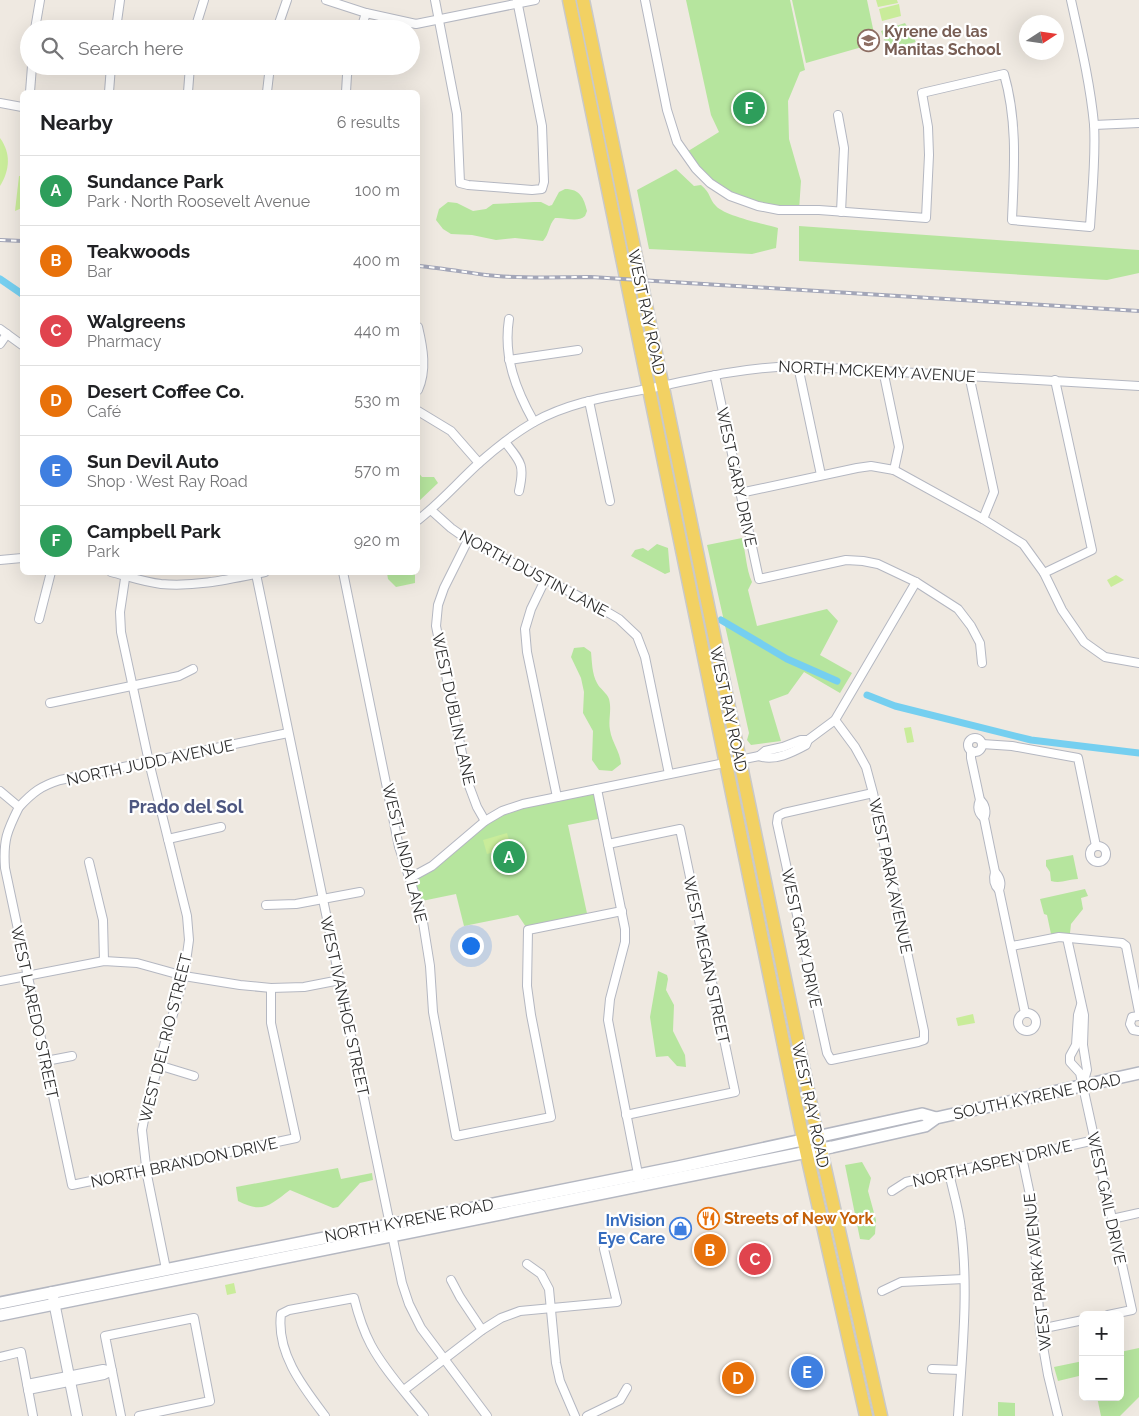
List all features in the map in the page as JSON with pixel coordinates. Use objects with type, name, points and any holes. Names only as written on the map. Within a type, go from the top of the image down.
[{"type":"main road","name":"WEST RAY ROAD","points":[[569,0],[805,1146],[866,1416]]},
{"type":"main road","name":"WEST RAY ROAD","points":[[583,0],[819,1143],[881,1416]]},
{"type":"main road","name":"SOUTH KYRENE ROAD","points":[[819,1143],[925,1126],[936,1118],[1139,1073]]},
{"type":"main road","name":"NORTH KYRENE ROAD","points":[[0,1302],[53,1298],[819,1143]]},
{"type":"main road","name":"NORTH KYRENE ROAD","points":[[0,1315],[53,1298],[166,1269],[390,1230]]},
{"type":"street","points":[[37,20],[40,0]]},
{"type":"street","points":[[117,20],[120,0]]},
{"type":"street","points":[[198,20],[204,0]]},
{"type":"street","points":[[281,20],[287,0]]},
{"type":"street","points":[[326,0],[366,13],[398,20]]},
{"type":"street","points":[[435,0],[457,114],[460,183],[486,187],[542,189],[544,182],[542,126],[517,2]]},
{"type":"street","points":[[420,23],[517,2],[535,0]]},
{"type":"street","points":[[645,0],[667,110],[678,142],[696,169],[710,183],[730,196],[758,206],[779,210],[926,218],[929,156],[928,128],[922,92],[1004,74],[1010,94],[1015,148],[1012,220],[1090,227],[1094,172],[1094,125],[1088,78],[1071,0]]},
{"type":"street","points":[[364,20],[366,13]]},
{"type":"street","points":[[30,90],[31,75]]},
{"type":"street","points":[[109,90],[110,75]]},
{"type":"street","points":[[188,90],[189,75]]},
{"type":"street","points":[[267,90],[269,75]]},
{"type":"street","points":[[346,90],[347,75]]},
{"type":"street","points":[[0,103],[20,107]]},
{"type":"street","points":[[838,115],[844,148],[841,212]]},
{"type":"street","points":[[1094,125],[1139,124]]},
{"type":"street","points":[[509,319],[507,331],[509,360],[518,391],[534,422]]},
{"type":"street","points":[[0,344],[3,331],[20,344]]},
{"type":"street","points":[[420,339],[424,362],[420,385]]},
{"type":"street","points":[[509,360],[578,350]]},
{"type":"street","name":"NORTH MCKEMY AVENUE","points":[[420,518],[479,463],[534,422],[561,410],[589,401],[715,375],[771,366],[798,366],[1139,386]]},
{"type":"street","points":[[798,366],[821,475]]},
{"type":"street","points":[[883,370],[899,447],[894,470]]},
{"type":"street","name":"WEST GARY DRIVE","points":[[715,375],[759,579],[846,560],[863,560],[878,564],[916,582]]},
{"type":"street","points":[[969,375],[994,492],[983,518]]},
{"type":"street","points":[[1044,573],[1092,550],[1055,380]]},
{"type":"street","points":[[589,401],[610,501]]},
{"type":"street","points":[[420,412],[451,432],[479,463]]},
{"type":"street","points":[[505,442],[518,458],[521,466],[523,474],[519,491]]},
{"type":"street","points":[[740,493],[872,466],[894,470],[983,518],[1023,544],[1044,573],[1062,610],[1084,642],[1105,657],[1139,663]]},
{"type":"street","name":"NORTH DUSTIN LANE","points":[[431,510],[468,540],[592,603],[619,619],[637,636],[645,657],[669,774]]},
{"type":"street","name":"WEST DUBLIN LANE","points":[[468,540],[444,588],[438,605],[436,626],[468,783],[477,807],[485,821]]},
{"type":"street","points":[[0,560],[20,558]]},
{"type":"street","points":[[39,619],[50,575]]},
{"type":"street","name":"WEST DEL RIO STREET","points":[[126,575],[120,612],[121,632],[149,762],[187,916],[189,940],[184,976],[147,1105],[142,1130],[146,1169],[166,1269]]},
{"type":"street","points":[[129,575],[159,584],[190,585],[219,582],[251,575]]},
{"type":"street","name":"WEST IVANHOE STREET","points":[[256,575],[402,1283],[409,1304],[422,1328],[487,1416]]},
{"type":"street","name":"WEST LINDA LANE","points":[[344,575],[400,847],[422,916],[430,966],[433,1012],[456,1136],[551,1117],[530,1015],[528,930],[622,911]]},
{"type":"street","points":[[545,580],[531,608],[525,629],[527,652],[557,797]]},
{"type":"street","points":[[410,878],[432,866],[485,821],[502,811],[516,806],[759,756],[765,752],[801,740],[808,740],[835,720],[916,582],[958,609],[971,626],[980,643],[982,663]]},
{"type":"street","points":[[50,703],[179,676],[193,669]]},
{"type":"street","name":"WEST PARK AVENUE","points":[[831,1060],[924,1040],[924,1031],[866,767],[835,720]]},
{"type":"street","name":"NORTH JUDD AVENUE","points":[[19,807],[42,786],[60,780],[288,733]]},
{"type":"street","points":[[982,744],[978,739],[972,739],[968,745],[972,751],[971,758],[980,800],[983,803],[986,814],[984,818],[995,872],[995,887],[999,890],[1025,1013]]},
{"type":"street","points":[[972,751],[980,751],[982,744]]},
{"type":"street","points":[[982,744],[1012,746],[1078,758],[1096,846]]},
{"type":"street","points":[[597,789],[625,929],[624,942],[610,999],[608,1020],[640,1180]]},
{"type":"street","points":[[0,791],[19,807]]},
{"type":"street","name":"WEST GARY DRIVE","points":[[831,1060],[827,1053],[777,823],[778,816],[784,813],[873,793]]},
{"type":"street","name":"WEST LAREDO STREET","points":[[19,807],[10,826],[4,847],[5,868],[72,1185]]},
{"type":"street","points":[[168,839],[221,827]]},
{"type":"street","name":"WEST MEGAN STREET","points":[[608,844],[680,829],[735,1092],[626,1115]]},
{"type":"street","points":[[89,862],[103,920],[104,961]]},
{"type":"street","points":[[266,905],[296,904],[360,892]]},
{"type":"street","points":[[1012,946],[1059,937],[1122,943],[1126,946],[1139,1012]]},
{"type":"street","name":"WEST GAIL DRIVE","points":[[1067,938],[1080,1005],[1084,1015],[1083,1045],[1087,1070],[1083,1086]]},
{"type":"street","points":[[0,981],[104,961],[137,962],[184,976],[271,988],[304,987],[340,980]]},
{"type":"street","name":"NORTH BRANDON DRIVE","points":[[72,1185],[296,1138],[271,1023],[271,988]]},
{"type":"street","name":"WEST GAIL DRIVE","points":[[1080,1005],[1076,1045],[1070,1056],[1070,1062],[1080,1072],[1132,1310],[1124,1312]]},
{"type":"street","points":[[1139,1016],[1132,1017],[1130,1024],[1133,1030],[1139,1031]]},
{"type":"street","points":[[46,1061],[72,1056]]},
{"type":"street","points":[[158,1065],[194,1076]]},
{"type":"street","name":"NORTH ASPEN DRIVE","points":[[892,1191],[906,1182],[1095,1140]]},
{"type":"street","name":"WEST PARK AVENUE","points":[[1022,1157],[1034,1209],[1040,1329],[1058,1416]]},
{"type":"street","points":[[949,1173],[962,1231],[965,1305],[958,1416]]},
{"type":"street","points":[[1112,1219],[1139,1213]]},
{"type":"street","points":[[404,1390],[482,1330],[501,1318],[520,1311],[618,1302],[604,1249]]},
{"type":"street","points":[[527,1264],[541,1274],[548,1289],[556,1364],[560,1381],[575,1416]]},
{"type":"street","points":[[882,1291],[900,1282],[964,1279]]},
{"type":"street","points":[[451,1280],[482,1330]]},
{"type":"street","points":[[53,1298],[77,1416]]},
{"type":"street","points":[[325,1416],[301,1385],[286,1353],[280,1323],[281,1314],[289,1310],[354,1298],[360,1320],[371,1345],[387,1369],[424,1416]]},
{"type":"street","points":[[121,1416],[105,1336],[194,1318],[210,1401],[139,1416]]},
{"type":"street","points":[[1040,1329],[1079,1321]]},
{"type":"street","points":[[0,1357],[21,1352],[33,1416]]},
{"type":"street","points":[[932,1369],[961,1370]]},
{"type":"street","points":[[28,1387],[70,1378],[104,1375],[112,1371]]},
{"type":"street","points":[[587,1416],[620,1400],[627,1388]]},
{"type":"green space","points":[[686,0],[790,0],[805,70],[800,72],[788,101],[789,139],[801,181],[799,210],[758,206],[710,183],[685,153],[719,132],[711,115]]},
{"type":"green space","points":[[792,0],[867,0],[876,43],[806,63]]},
{"type":"green space","points":[[876,0],[897,0],[898,3],[878,7]]},
{"type":"green space","points":[[899,4],[901,16],[882,21],[879,9]]},
{"type":"green space","points":[[905,23],[916,42],[888,49],[881,31]]},
{"type":"green space","points":[[0,138],[6,150],[8,162],[6,174],[0,186]]},
{"type":"green space","points":[[676,169],[694,186],[701,185],[721,210],[778,228],[776,248],[752,254],[649,249],[637,190]]},
{"type":"green space","points":[[19,176],[20,176],[20,209],[15,211]]},
{"type":"green space","points":[[570,189],[580,195],[587,211],[585,216],[578,219],[555,218],[543,241],[515,238],[496,240],[472,235],[451,234],[443,229],[436,220],[439,209],[448,202],[457,203],[473,211],[486,209],[493,204],[541,202],[549,206],[552,205],[559,192]]},
{"type":"green space","points":[[799,226],[1139,250],[1139,273],[1107,280],[799,261]]},
{"type":"green space","points":[[420,474],[422,477],[434,477],[438,483],[420,500]]},
{"type":"green space","points":[[742,538],[748,572],[752,582],[748,590],[757,626],[827,609],[838,621],[820,655],[852,673],[840,693],[804,672],[788,694],[769,701],[781,741],[751,745],[747,740],[749,733],[707,545]]},
{"type":"green space","points":[[657,544],[668,548],[670,572],[665,574],[631,556],[635,550],[643,548],[648,551]]},
{"type":"green space","points":[[387,575],[415,575],[415,583],[396,587],[388,579]]},
{"type":"green space","points":[[1116,575],[1124,580],[1111,587],[1107,580]]},
{"type":"green space","points":[[584,647],[591,652],[595,679],[609,699],[610,730],[621,764],[612,771],[599,770],[592,760],[593,731],[583,713],[584,692],[581,678],[571,657],[574,648]]},
{"type":"green space","points":[[911,727],[914,742],[907,743],[904,728]]},
{"type":"green space","points":[[597,789],[603,818],[568,825],[588,918],[528,930],[518,915],[464,926],[456,894],[417,902],[410,878],[502,811]]},
{"type":"green space","points":[[507,833],[511,847],[487,854],[483,840]]},
{"type":"green space","points":[[1073,855],[1078,879],[1058,882],[1051,881],[1046,860]]},
{"type":"green space","points":[[1085,889],[1088,896],[1081,898],[1083,909],[1071,924],[1070,933],[1051,934],[1047,915],[1044,914],[1040,899]]},
{"type":"green space","points":[[658,971],[667,975],[666,990],[674,1005],[673,1031],[685,1055],[686,1067],[677,1066],[668,1056],[656,1057],[650,1017]]},
{"type":"green space","points":[[973,1014],[975,1023],[958,1026],[956,1018]]},
{"type":"green space","points":[[862,1162],[871,1178],[868,1191],[876,1220],[875,1234],[869,1240],[860,1239],[845,1165]]},
{"type":"green space","points":[[338,1168],[341,1179],[372,1173],[373,1180],[360,1183],[338,1207],[333,1208],[290,1190],[266,1206],[254,1207],[238,1201],[236,1187]]},
{"type":"green space","points":[[234,1283],[236,1293],[227,1295],[225,1285]]},
{"type":"green space","points":[[1139,1348],[1139,1397],[1120,1416],[1101,1416],[1098,1401],[1124,1401],[1124,1351]]},
{"type":"green space","points":[[1079,1362],[1079,1376],[1058,1381],[1054,1367]]},
{"type":"green space","points":[[998,1402],[1015,1403],[1015,1416],[998,1416]]},
{"type":"waterway","points":[[0,279],[20,293]]},
{"type":"waterway","points":[[721,620],[787,659],[837,681]]},
{"type":"waterway","points":[[867,695],[895,706],[1031,740],[1139,753]]},
{"type":"railway","points":[[0,240],[20,241]]},
{"type":"railway","points":[[420,266],[499,276],[591,277],[1139,311]]},
{"type":"place","name":"Kyrene de las Manitas School","points":[[868,40]]},
{"type":"place","name":"Campbell Park","points":[[749,108]]},
{"type":"place","name":"Sundance Park","points":[[509,857]]},
{"type":"place","name":"Streets of New York","points":[[708,1218]]},
{"type":"place","name":"InVision Eye Care","points":[[681,1229]]},
{"type":"place","name":"Teakwoods","points":[[710,1250]]},
{"type":"place","name":"Walgreens","points":[[755,1259]]},
{"type":"place","name":"Sun Devil Auto","points":[[807,1372]]},
{"type":"place","name":"Desert Coffee Co.","points":[[738,1378]]},
{"type":"district","name":"Prado del Sol","points":[[186,807]]}]
